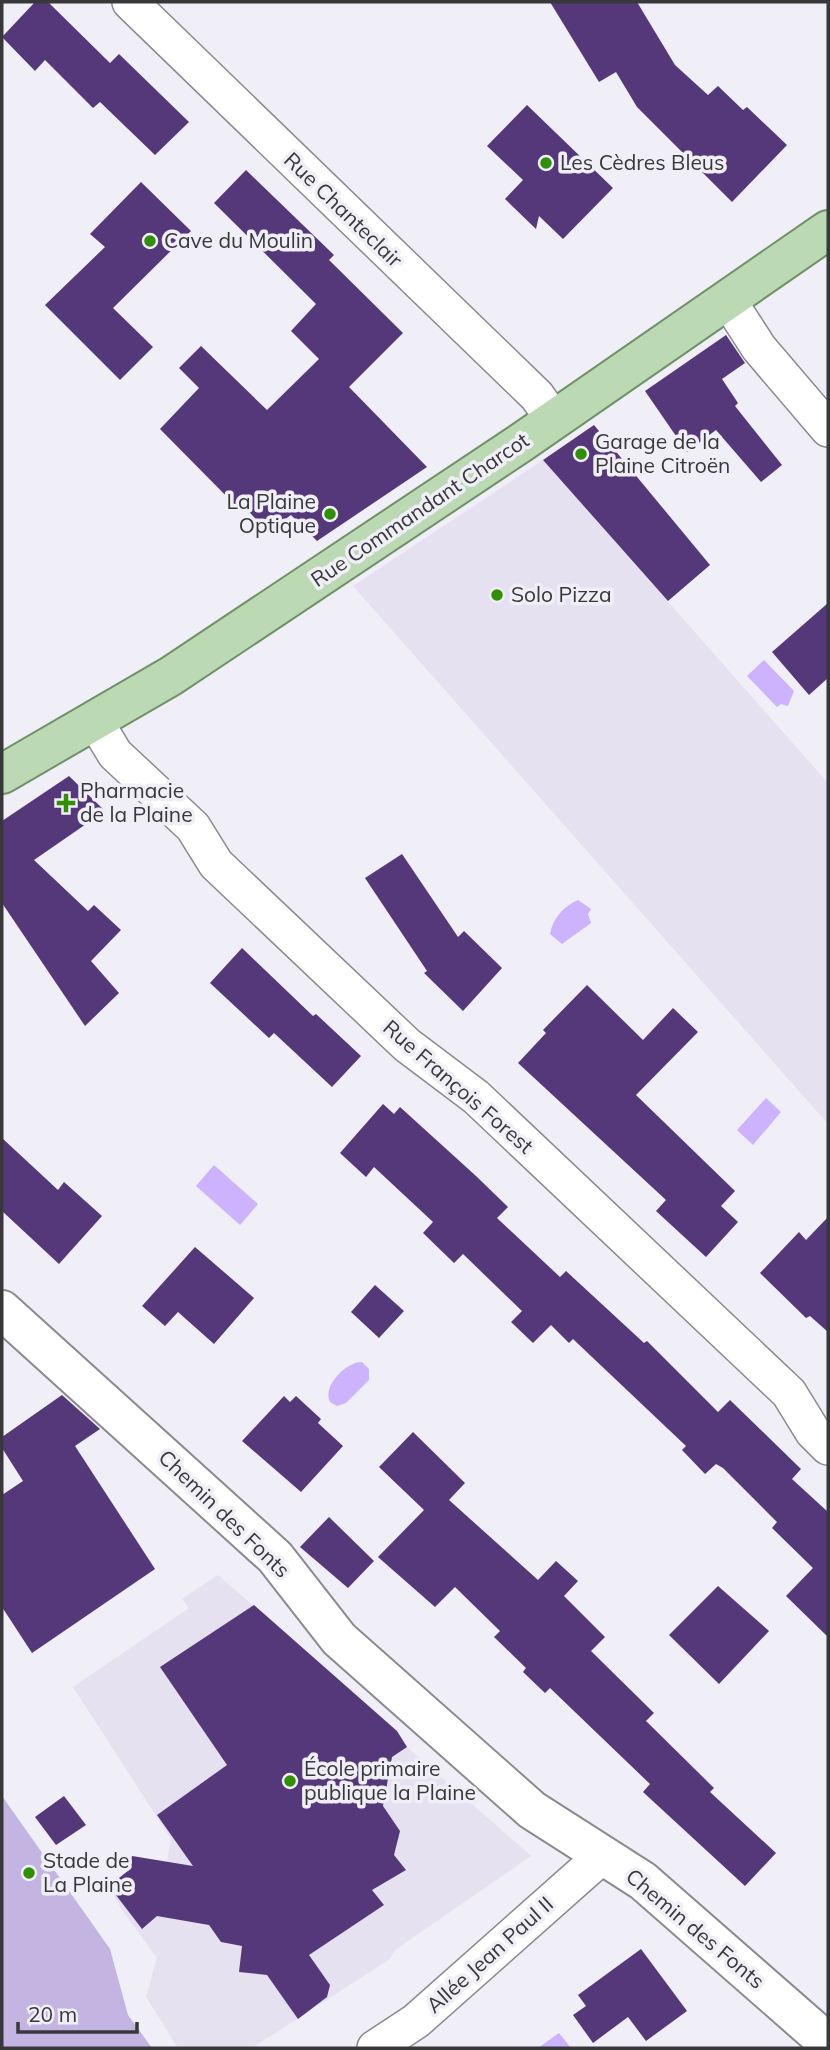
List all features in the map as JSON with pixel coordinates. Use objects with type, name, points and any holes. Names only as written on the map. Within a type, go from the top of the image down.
[{"type":"main road","name":"Rue Commandant Charcot","points":[[2,774],[171,676],[554,420],[828,230]]},
{"type":"street","name":"Rue Chanteclair","points":[[130,2],[537,396],[554,420]]},
{"type":"street","points":[[728,300],[759,348],[828,429]]},
{"type":"street","name":"Rue François Forest","points":[[95,721],[114,754],[193,827],[216,864],[407,1045],[476,1097],[789,1393],[813,1432],[828,1447]]},
{"type":"street","name":"Chemin des Fonts","points":[[2,1310],[275,1557],[339,1639],[532,1810],[643,1881],[828,2043]]},
{"type":"street","name":"Allée Jean Paul II","points":[[375,2048],[416,2021],[602,1856]]},
{"type":"shaded area","points":[[543,460],[828,783],[828,1124],[353,586]]},
{"type":"shaded area","points":[[764,660],[794,691],[788,706],[781,704],[777,707],[747,676]]},
{"type":"shaded area","points":[[578,900],[591,909],[588,914],[591,923],[562,944],[550,934],[551,928],[560,914]]},
{"type":"shaded area","points":[[766,1098],[781,1112],[753,1145],[737,1130]]},
{"type":"shaded area","points":[[214,1165],[258,1204],[240,1225],[196,1186]]},
{"type":"shaded area","points":[[362,1362],[369,1369],[369,1380],[346,1403],[337,1406],[330,1402],[329,1389],[337,1376],[349,1366]]},
{"type":"shaded area","name":"École primaire publique la Plaine","points":[[218,1575],[357,1696],[390,1736],[397,1731],[407,1747],[531,1856],[395,1950],[390,1959],[252,2048],[178,2048],[146,1997],[157,1958],[122,1910],[109,1886],[129,1870],[132,1856],[167,1862],[171,1839],[73,1687],[189,1608],[182,1599]]},
{"type":"shaded area","name":"Stade de La Plaine","points":[[2,1796],[110,1949],[128,2015],[152,2048],[2,2048]]},
{"type":"shaded area","points":[[559,2033],[571,2048],[538,2048]]},
{"type":"building","points":[[35,2],[48,2],[110,63],[119,54],[189,122],[155,155],[100,102],[93,108],[45,60],[35,71],[2,37]]},
{"type":"building","points":[[550,2],[637,2],[675,65],[708,95],[718,86],[743,110],[747,107],[787,145],[732,202],[637,107],[616,72],[599,82]]},
{"type":"building","name":"Les Cèdres Bleus","points":[[527,105],[613,188],[563,239],[539,216],[536,229],[505,199],[523,180],[487,146]]},
{"type":"building","points":[[246,170],[334,255],[329,260],[403,333],[349,387],[427,467],[317,541],[291,515],[267,532],[245,507],[241,511],[160,429],[199,388],[179,368],[201,346],[267,410],[319,359],[291,331],[316,304],[214,203]]},
{"type":"building","points":[[141,182],[191,231],[113,308],[153,347],[120,380],[45,305],[105,247],[90,234]]},
{"type":"building","points":[[726,335],[745,363],[722,379],[738,403],[735,406],[782,465],[761,482],[716,430],[687,452],[645,391]]},
{"type":"building","points":[[594,425],[710,565],[668,601],[543,460]]},
{"type":"building","points":[[828,603],[828,678],[809,695],[772,652]]},
{"type":"building","points":[[69,776],[105,811],[34,860],[88,911],[94,905],[121,930],[91,961],[119,993],[85,1026],[2,903],[2,821]]},
{"type":"building","points":[[402,854],[458,937],[464,931],[502,968],[463,1011],[424,973],[427,971],[365,878]]},
{"type":"building","points":[[242,948],[313,1016],[316,1014],[361,1056],[332,1087],[274,1033],[269,1038],[210,983]]},
{"type":"building","points":[[587,985],[643,1040],[673,1008],[698,1032],[636,1095],[735,1191],[721,1206],[738,1222],[706,1257],[656,1211],[666,1200],[518,1063],[546,1033],[543,1030]]},
{"type":"building","points":[[383,1104],[394,1114],[400,1107],[508,1207],[497,1218],[560,1277],[566,1271],[644,1343],[647,1341],[718,1412],[730,1400],[801,1469],[792,1479],[828,1512],[828,1637],[786,1596],[813,1568],[772,1528],[777,1522],[723,1468],[716,1464],[705,1474],[682,1450],[686,1446],[573,1339],[569,1343],[551,1325],[533,1343],[511,1322],[522,1311],[463,1254],[454,1263],[423,1233],[433,1222],[374,1167],[366,1177],[340,1153]]},
{"type":"building","points":[[2,1138],[58,1190],[64,1182],[102,1216],[59,1264],[2,1211]]},
{"type":"building","points":[[828,1217],[828,1332],[810,1316],[806,1318],[760,1273],[799,1232],[806,1240]]},
{"type":"building","points":[[195,1247],[254,1298],[214,1344],[178,1312],[165,1326],[142,1306]]},
{"type":"building","points":[[375,1285],[404,1311],[379,1338],[351,1312]]},
{"type":"building","points":[[62,1395],[100,1429],[75,1446],[155,1569],[32,1653],[2,1607],[2,1495],[23,1481],[2,1448],[2,1437]]},
{"type":"building","points":[[284,1396],[290,1402],[296,1396],[321,1419],[318,1423],[343,1446],[301,1492],[242,1441]]},
{"type":"building","points":[[413,1432],[465,1483],[449,1500],[538,1580],[556,1561],[578,1581],[564,1596],[605,1637],[591,1651],[654,1713],[646,1721],[714,1788],[710,1792],[776,1853],[745,1886],[643,1792],[650,1784],[550,1688],[545,1693],[523,1672],[526,1668],[494,1637],[500,1631],[455,1587],[435,1607],[378,1557],[424,1510],[379,1467]]},
{"type":"building","points":[[329,1517],[374,1561],[348,1588],[300,1547]]},
{"type":"building","points":[[718,1586],[769,1631],[719,1684],[669,1635]]},
{"type":"building","points":[[254,1605],[397,1731],[407,1747],[392,1757],[383,1806],[400,1831],[394,1855],[406,1870],[372,1890],[384,1905],[309,1955],[330,1985],[327,1997],[298,2019],[267,1975],[239,1972],[242,1946],[221,1942],[209,1925],[157,1916],[142,1929],[109,1886],[129,1870],[132,1856],[193,1866],[157,1815],[227,1765],[160,1667]]},
{"type":"building","points":[[64,1796],[86,1825],[56,1845],[35,1817]]},
{"type":"building","points":[[641,1949],[687,2011],[646,2041],[628,2017],[593,2043],[573,2015],[586,2006],[578,1995]]},
{"type":"place","name":"Les Cèdres Bleus","points":[[546,163]]},
{"type":"place","name":"Cave du Moulin","points":[[150,241]]},
{"type":"place","name":"Garage de la Plaine Citroën","points":[[581,454]]},
{"type":"place","name":"La Plaine Optique","points":[[330,514]]},
{"type":"place","name":"Solo Pizza","points":[[497,595]]},
{"type":"place","name":"Pharmacie de la Plaine","points":[[66,803]]},
{"type":"place","name":"École primaire publique la Plaine","points":[[290,1781]]},
{"type":"place","name":"Stade de La Plaine","points":[[29,1873]]}]
